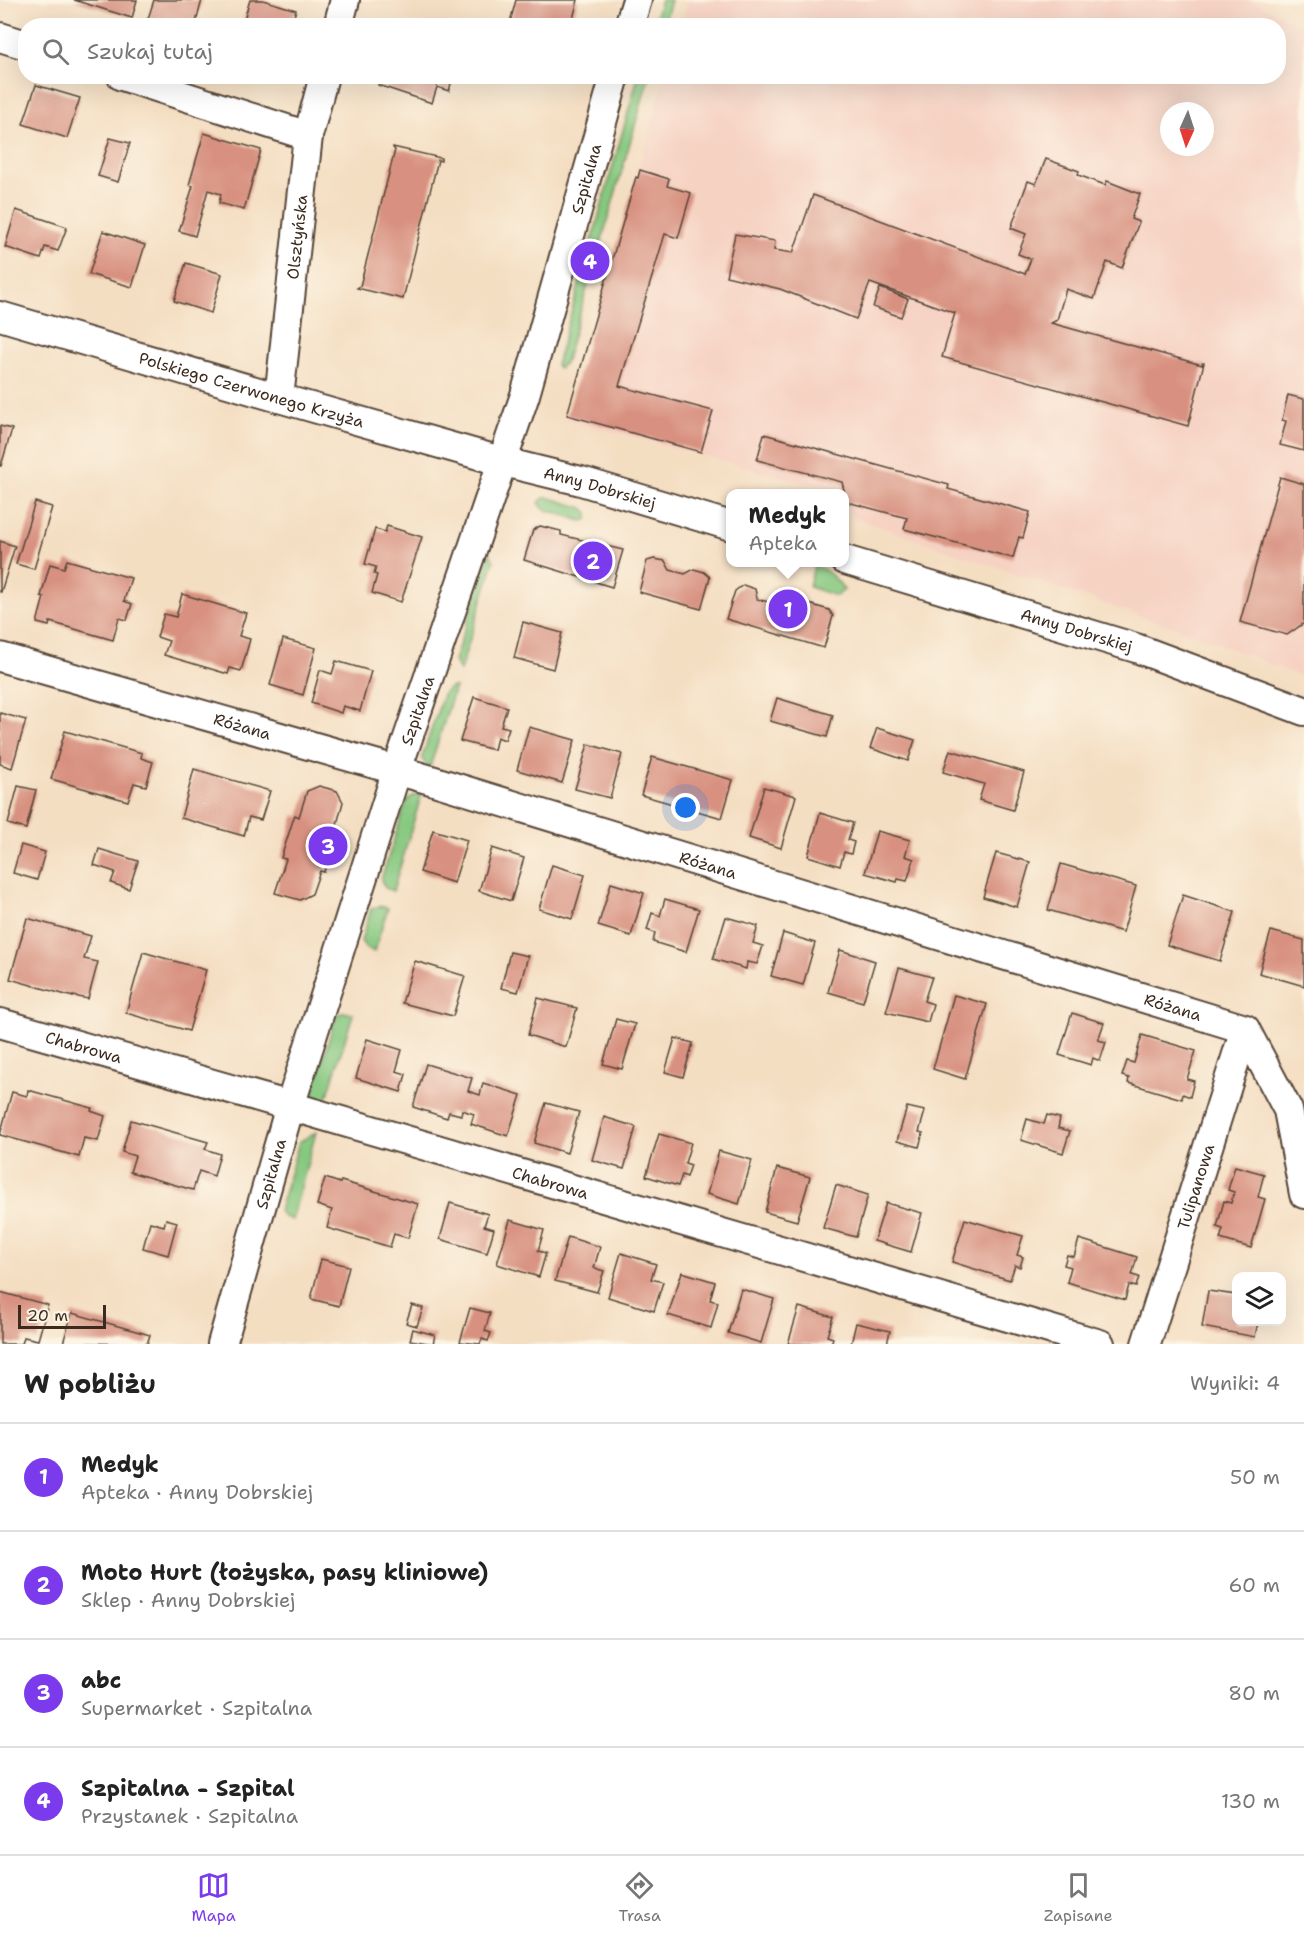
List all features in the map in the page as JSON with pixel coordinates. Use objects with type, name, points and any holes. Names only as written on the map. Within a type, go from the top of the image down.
[{"type":"street","points":[[340,18],[345,0]]},
{"type":"street","points":[[632,18],[637,0]]},
{"type":"street","points":[[0,37],[18,43]]},
{"type":"street","points":[[147,84],[308,136]]},
{"type":"street","name":"Olsztyńska","points":[[279,398],[308,136],[322,84]]},
{"type":"street","name":"Szpitalna","points":[[222,1344],[290,1106],[398,770],[525,395],[613,84]]},
{"type":"street","name":"Polskiego Czerwonego Krzyża","points":[[0,316],[504,462]]},
{"type":"street","name":"Anny Dobrskiej","points":[[504,462],[581,481],[726,524]]},
{"type":"street","name":"Anny Dobrskiej","points":[[849,561],[1136,648],[1304,711]]},
{"type":"street","name":"Różana","points":[[0,657],[398,770],[1245,1029]]},
{"type":"street","name":"Chabrowa","points":[[0,1023],[1100,1344]]},
{"type":"street","points":[[1245,1029],[1288,1110],[1304,1194]]},
{"type":"street","name":"Tulipanowa","points":[[1146,1344],[1245,1029]]},
{"type":"shaded area","points":[[688,0],[1250,0],[1286,18],[682,18]]},
{"type":"shaded area","points":[[1286,18],[1304,27],[1304,678],[1210,640],[851,517],[849,489],[826,489],[565,419],[663,84],[1286,84]]},
{"type":"green space","points":[[661,0],[671,0],[666,18],[655,18]]},
{"type":"green space","points":[[636,84],[647,84],[599,250],[590,247]]},
{"type":"green space","points":[[583,272],[591,275],[565,363],[559,368],[556,365]]},
{"type":"green space","points":[[547,497],[583,508],[588,513],[588,519],[582,521],[544,509],[539,503]]},
{"type":"green space","points":[[490,553],[494,561],[460,671],[454,661]]},
{"type":"green space","points":[[814,567],[816,567],[832,575],[844,590],[836,596],[809,587]]},
{"type":"green space","points":[[455,687],[430,767],[426,765],[422,757],[444,692]]},
{"type":"green space","points":[[422,793],[393,891],[385,888],[381,880],[406,802],[411,797]]},
{"type":"green space","points":[[379,906],[388,908],[374,952],[366,948],[361,941],[371,909]]},
{"type":"green space","points":[[344,1012],[353,1014],[325,1104],[312,1097],[336,1015]]},
{"type":"green space","points":[[316,1132],[292,1220],[284,1217],[279,1211],[299,1142]]},
{"type":"building","points":[[74,0],[137,0],[132,18]]},
{"type":"building","points":[[154,0],[202,0],[197,18],[148,18]]},
{"type":"building","points":[[250,0],[263,0],[296,10],[294,18],[244,18]]},
{"type":"building","points":[[516,0],[578,0],[573,18],[511,18]]},
{"type":"building","points":[[451,84],[449,91],[437,87],[432,103],[378,85]]},
{"type":"building","points":[[36,85],[80,98],[67,138],[23,124]]},
{"type":"building","points":[[204,133],[261,150],[244,210],[219,203],[221,194],[208,190],[195,236],[179,231],[193,186],[189,185]]},
{"type":"building","points":[[110,138],[130,143],[118,182],[98,176]]},
{"type":"building","points":[[393,147],[441,158],[441,161],[438,160],[403,299],[357,288],[360,286],[395,150]]},
{"type":"building","points":[[1046,159],[1079,171],[1078,175],[1105,185],[1107,181],[1140,194],[1131,219],[1139,222],[1122,268],[1107,262],[1094,299],[1066,289],[1057,320],[1051,323],[1202,365],[1204,363],[1188,426],[942,357],[955,313],[870,283],[856,319],[780,289],[726,276],[735,234],[775,241],[774,250],[793,253],[813,195],[1025,274],[1031,259],[1018,254],[1026,234],[1011,228],[1028,181],[1036,184]]},
{"type":"building","points":[[640,170],[669,179],[667,186],[691,193],[678,238],[665,234],[619,386],[713,411],[701,452],[567,415],[636,177],[638,178]]},
{"type":"building","points":[[16,210],[67,227],[58,251],[45,247],[41,259],[5,247]]},
{"type":"building","points":[[103,231],[145,245],[132,287],[89,274]]},
{"type":"building","points":[[595,253],[599,255],[594,270],[590,268]]},
{"type":"building","points":[[186,263],[222,274],[211,313],[174,301]]},
{"type":"building","points":[[880,288],[908,299],[901,317],[873,307]]},
{"type":"building","points":[[1288,395],[1304,399],[1304,451],[1280,445],[1286,421],[1282,420]]},
{"type":"building","points":[[0,426],[12,429],[1,466],[0,466]]},
{"type":"building","points":[[764,434],[949,485],[948,489],[1030,512],[1023,538],[1019,537],[1013,558],[904,529],[907,518],[849,503],[849,489],[844,489],[842,482],[757,460]]},
{"type":"building","points":[[1280,477],[1304,484],[1304,623],[1287,635],[1240,622]]},
{"type":"building","points":[[35,502],[52,507],[34,569],[16,564]]},
{"type":"building","points":[[387,526],[422,537],[401,602],[372,593],[377,575],[374,574],[376,567],[365,564],[375,529],[385,532]]},
{"type":"building","points":[[540,526],[561,531],[561,535],[623,550],[612,587],[524,560],[533,530]]},
{"type":"building","points":[[0,541],[15,546],[1,592],[0,592]]},
{"type":"building","points":[[654,559],[665,561],[670,570],[685,574],[694,569],[710,577],[701,609],[639,592],[647,561]]},
{"type":"building","points":[[67,560],[131,578],[124,601],[132,604],[127,620],[119,618],[113,640],[50,622],[49,626],[37,623],[44,597],[41,596],[50,564],[64,568]]},
{"type":"building","points":[[743,585],[755,589],[757,599],[776,604],[785,597],[829,610],[833,616],[824,648],[726,619],[735,591]]},
{"type":"building","points":[[182,594],[246,613],[239,636],[250,639],[241,671],[230,668],[228,674],[164,655],[169,641],[157,637],[164,614],[176,617]]},
{"type":"building","points":[[523,622],[562,633],[553,669],[514,658]]},
{"type":"building","points":[[283,639],[316,648],[303,695],[270,685]]},
{"type":"building","points":[[336,661],[371,671],[360,711],[343,706],[341,713],[311,703],[320,670],[332,674]]},
{"type":"building","points":[[474,697],[507,707],[501,726],[509,728],[505,740],[497,737],[494,750],[460,741]]},
{"type":"building","points":[[777,698],[833,715],[827,737],[770,721]]},
{"type":"building","points":[[0,713],[26,720],[12,768],[0,764]]},
{"type":"building","points":[[529,727],[575,740],[562,783],[517,770]]},
{"type":"building","points":[[877,728],[915,740],[908,761],[870,748]]},
{"type":"building","points":[[65,731],[142,753],[141,758],[153,762],[146,786],[134,783],[128,801],[51,779]]},
{"type":"building","points":[[588,744],[622,754],[610,798],[575,789]]},
{"type":"building","points":[[950,750],[1024,772],[1013,810],[979,800],[984,784],[943,772]]},
{"type":"building","points":[[652,757],[733,780],[722,818],[641,795]]},
{"type":"building","points":[[194,769],[270,791],[261,820],[249,817],[244,836],[181,818]]},
{"type":"building","points":[[18,786],[36,790],[26,829],[8,824]]},
{"type":"building","points":[[319,786],[337,791],[343,802],[324,872],[320,871],[312,894],[300,900],[275,893],[286,859],[281,858],[294,817],[295,815],[299,817],[307,791]]},
{"type":"building","points":[[764,787],[796,796],[781,848],[749,838]]},
{"type":"building","points":[[820,813],[853,823],[848,840],[854,842],[851,854],[844,852],[840,866],[808,856]]},
{"type":"building","points":[[433,830],[467,840],[454,883],[420,872]]},
{"type":"building","points":[[877,831],[910,840],[905,856],[914,859],[907,881],[898,879],[897,882],[865,873]]},
{"type":"building","points":[[21,845],[45,852],[37,880],[13,873]]},
{"type":"building","points":[[492,848],[524,858],[511,901],[479,891]]},
{"type":"building","points":[[99,849],[138,861],[129,889],[111,883],[115,872],[94,865]]},
{"type":"building","points":[[996,853],[1030,862],[1017,907],[983,897]]},
{"type":"building","points":[[1061,864],[1136,886],[1123,932],[1048,910]]},
{"type":"building","points":[[552,865],[585,875],[572,919],[539,909]]},
{"type":"building","points":[[611,883],[644,893],[631,936],[598,926]]},
{"type":"building","points":[[1183,895],[1235,912],[1220,961],[1167,945]]},
{"type":"building","points":[[665,899],[699,909],[686,952],[653,942],[655,933],[647,930],[652,913],[660,916]]},
{"type":"building","points":[[726,917],[758,926],[753,943],[763,946],[757,964],[747,962],[746,969],[713,959]]},
{"type":"building","points":[[27,918],[91,936],[84,959],[98,962],[88,999],[10,979]]},
{"type":"building","points":[[1271,931],[1304,940],[1304,986],[1259,973]]},
{"type":"building","points":[[783,933],[815,943],[803,985],[771,976]]},
{"type":"building","points":[[840,950],[875,961],[863,1002],[828,992]]},
{"type":"building","points":[[143,952],[206,970],[189,1031],[126,1013]]},
{"type":"building","points":[[510,952],[528,956],[518,992],[501,988]]},
{"type":"building","points":[[415,961],[465,976],[453,1016],[402,1003]]},
{"type":"building","points":[[899,968],[932,977],[924,1001],[933,1004],[928,1022],[886,1012]]},
{"type":"building","points":[[954,995],[987,1004],[965,1079],[933,1069]]},
{"type":"building","points":[[538,998],[577,1008],[566,1047],[528,1035]]},
{"type":"building","points":[[1072,1013],[1104,1023],[1098,1040],[1106,1042],[1100,1061],[1093,1058],[1091,1065],[1059,1055]]},
{"type":"building","points":[[616,1019],[635,1024],[622,1069],[603,1064]]},
{"type":"building","points":[[1142,1035],[1196,1051],[1187,1079],[1194,1081],[1190,1097],[1183,1094],[1182,1099],[1128,1083],[1129,1078],[1122,1076],[1127,1061],[1134,1063]]},
{"type":"building","points":[[675,1038],[693,1043],[683,1077],[665,1072]]},
{"type":"building","points":[[367,1039],[402,1050],[396,1071],[406,1074],[401,1092],[356,1078]]},
{"type":"building","points":[[426,1064],[472,1078],[468,1091],[480,1095],[483,1083],[521,1095],[508,1136],[471,1124],[474,1114],[462,1110],[461,1115],[449,1112],[447,1118],[413,1107]]},
{"type":"building","points":[[28,1090],[92,1108],[91,1111],[105,1116],[98,1141],[84,1138],[79,1157],[0,1135],[12,1092],[27,1096]]},
{"type":"building","points":[[546,1103],[579,1112],[567,1153],[534,1143]]},
{"type":"building","points":[[907,1107],[925,1111],[919,1132],[923,1133],[919,1147],[897,1141]]},
{"type":"building","points":[[1047,1115],[1060,1118],[1058,1128],[1070,1131],[1063,1153],[1021,1140],[1027,1119],[1044,1124]]},
{"type":"building","points":[[604,1117],[636,1127],[624,1169],[592,1160]]},
{"type":"building","points":[[131,1120],[208,1142],[205,1149],[220,1154],[214,1176],[199,1171],[193,1190],[130,1172],[135,1156],[122,1152]]},
{"type":"building","points":[[659,1134],[691,1143],[685,1163],[691,1165],[687,1177],[682,1175],[678,1186],[646,1176]]},
{"type":"building","points":[[719,1151],[752,1160],[739,1204],[707,1194]]},
{"type":"building","points":[[1235,1166],[1264,1174],[1258,1197],[1265,1199],[1251,1248],[1220,1239],[1223,1229],[1217,1227],[1224,1201],[1231,1203],[1234,1192],[1228,1190]]},
{"type":"building","points":[[777,1168],[810,1177],[797,1221],[765,1212]]},
{"type":"building","points":[[325,1178],[418,1204],[408,1238],[394,1234],[390,1247],[327,1228],[332,1210],[317,1205]]},
{"type":"building","points":[[836,1185],[868,1195],[856,1237],[823,1228]]},
{"type":"building","points":[[450,1203],[488,1214],[484,1226],[494,1229],[487,1253],[440,1239]]},
{"type":"building","points":[[886,1203],[922,1213],[911,1252],[874,1241]]},
{"type":"building","points":[[166,1219],[177,1222],[168,1255],[143,1248],[150,1222],[164,1226]]},
{"type":"building","points":[[965,1219],[1023,1236],[1017,1255],[1023,1257],[1020,1267],[1015,1265],[1010,1280],[952,1262]]},
{"type":"building","points":[[510,1220],[544,1230],[538,1251],[546,1253],[539,1277],[497,1264]]},
{"type":"building","points":[[568,1237],[600,1247],[594,1268],[604,1271],[597,1292],[555,1281]]},
{"type":"building","points":[[1079,1239],[1137,1257],[1132,1275],[1139,1277],[1136,1287],[1129,1285],[1125,1300],[1067,1282],[1071,1267],[1064,1265],[1067,1255],[1074,1257]]},
{"type":"building","points":[[621,1253],[656,1264],[651,1279],[663,1282],[654,1311],[608,1297]]},
{"type":"building","points":[[321,1259],[349,1266],[339,1306],[311,1299]]},
{"type":"building","points":[[682,1272],[715,1282],[710,1300],[718,1302],[711,1328],[668,1315]]},
{"type":"building","points":[[741,1289],[774,1299],[761,1343],[728,1333]]},
{"type":"building","points":[[1208,1291],[1232,1294],[1232,1326],[1257,1326],[1255,1337],[1202,1327]]},
{"type":"building","points":[[0,1292],[48,1305],[38,1340],[24,1337],[22,1344],[0,1344]]},
{"type":"building","points":[[412,1305],[423,1308],[417,1326],[406,1323]]},
{"type":"building","points":[[799,1307],[833,1317],[827,1336],[833,1338],[831,1344],[788,1344]]},
{"type":"building","points":[[470,1308],[490,1313],[485,1331],[491,1333],[488,1341],[482,1339],[480,1344],[460,1342]]},
{"type":"building","points":[[72,1313],[150,1335],[147,1344],[63,1343]]},
{"type":"building","points":[[856,1323],[890,1331],[887,1344],[851,1344]]},
{"type":"building","points":[[413,1329],[435,1335],[433,1344],[410,1340]]},
{"type":"place","name":"Szpitalna - Szpital","points":[[590,261]]},
{"type":"place","name":"Moto Hurt (łożyska, pasy kliniowe)","points":[[593,561]]},
{"type":"place","name":"Medyk","points":[[788,609]]},
{"type":"place","name":"abc","points":[[328,846]]}]
